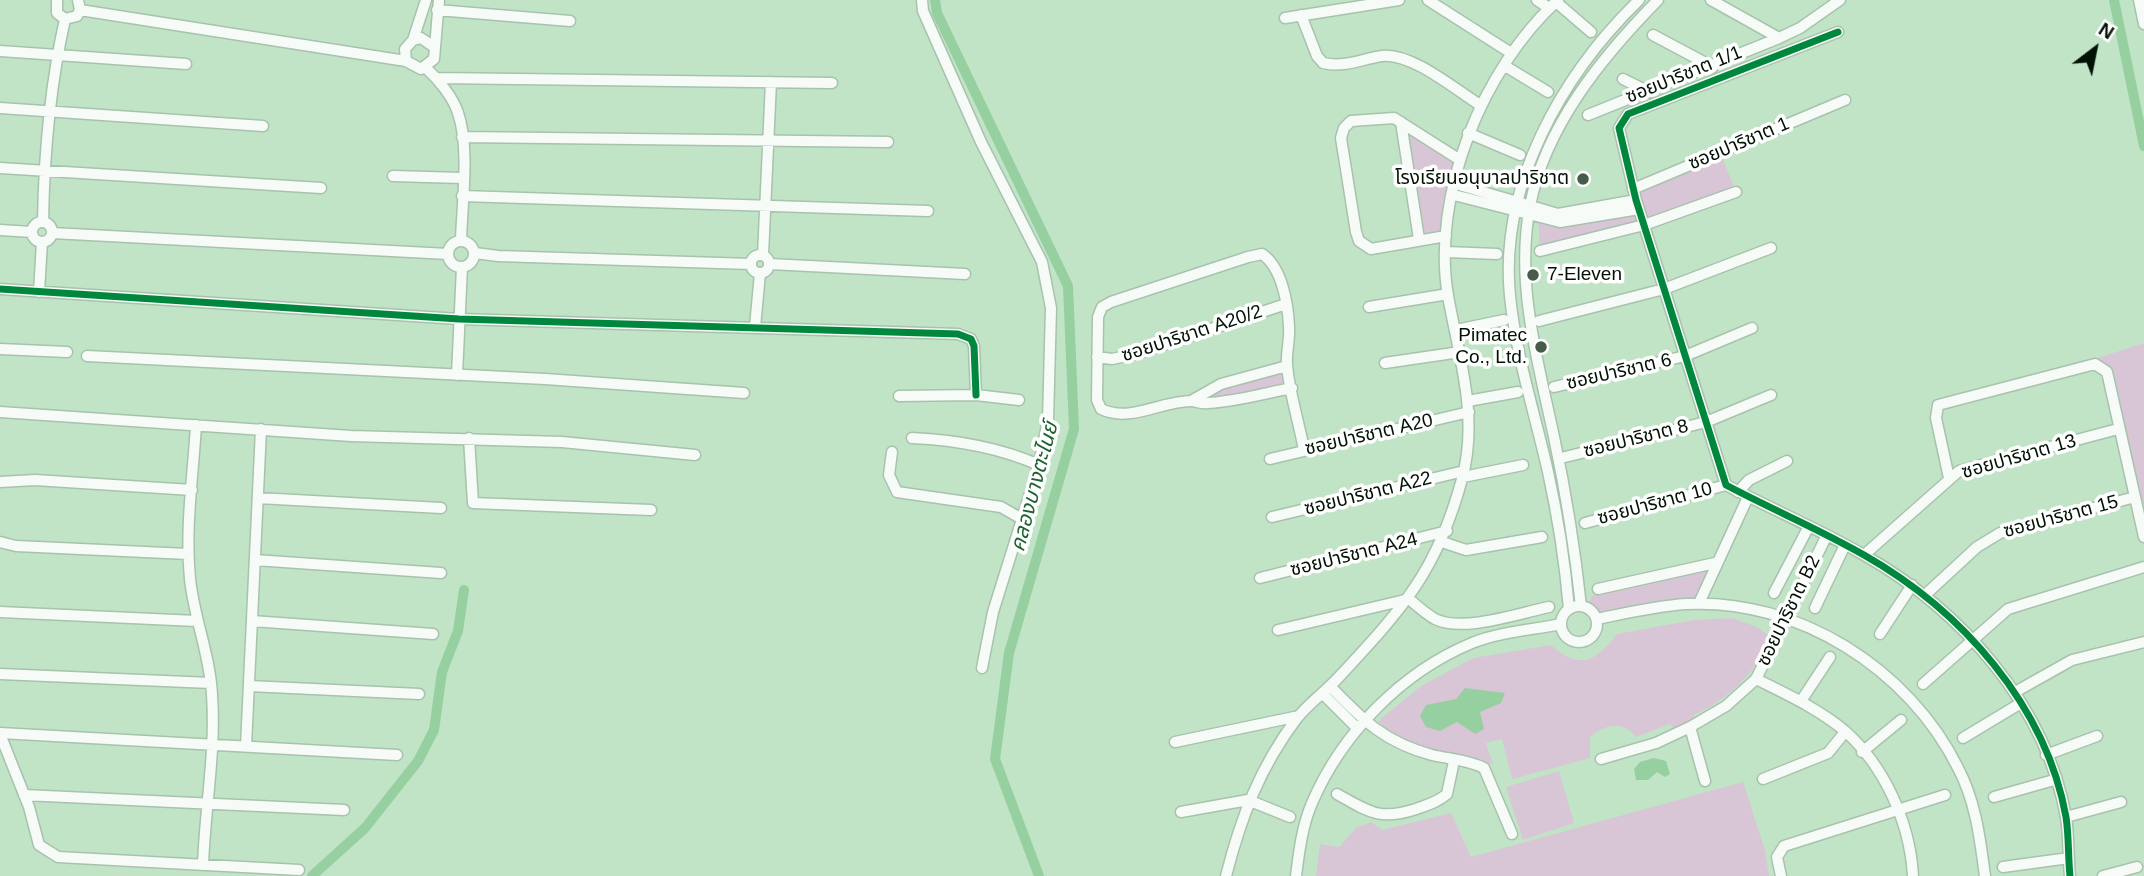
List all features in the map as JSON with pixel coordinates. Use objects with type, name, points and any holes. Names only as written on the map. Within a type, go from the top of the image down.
[{"type":"street","points":[[57,0],[57,13],[65,19]]},
{"type":"street","points":[[406,61],[405,49],[413,40],[426,0]]},
{"type":"street","points":[[922,0],[923,11],[958,92],[1042,262],[1048,282],[1051,380],[1048,421],[1039,465],[993,612],[982,668]]},
{"type":"street","points":[[1285,18],[1399,0]]},
{"type":"street","points":[[1428,0],[1511,52]]},
{"type":"street","points":[[1537,0],[1554,3],[1591,32]]},
{"type":"street","points":[[1575,607],[1510,297],[1509,261],[1517,206],[1527,166],[1542,133],[1591,54],[1639,0]]},
{"type":"street","points":[[1296,876],[1311,805],[1328,770],[1362,726],[1407,680],[1432,663],[1473,643],[1561,624],[1575,607],[1561,471],[1526,294],[1530,210],[1550,148],[1568,113],[1598,68],[1658,0]]},
{"type":"street","points":[[1711,0],[1779,38]]},
{"type":"street","points":[[2139,0],[2144,24]]},
{"type":"street","points":[[1588,115],[1713,67],[1779,38],[1834,1]]},
{"type":"street","points":[[1225,876],[1248,800],[1299,716],[1327,690],[1409,599],[1444,536],[1463,474],[1468,406],[1448,294],[1446,252],[1446,236],[1460,160],[1480,105],[1511,52],[1554,3]]},
{"type":"street","points":[[65,19],[77,16],[79,5],[406,61],[415,68],[426,68],[437,78],[458,111],[462,137],[461,240]]},
{"type":"street","points":[[426,68],[434,59],[438,5],[570,21]]},
{"type":"street","points":[[1301,15],[1317,56],[1323,63],[1337,66],[1384,56],[1409,61],[1480,105]]},
{"type":"street","points":[[43,222],[44,171],[50,112],[65,19]]},
{"type":"street","name":"ซอยปาริชาต 1/1","points":[[1726,485],[1633,189],[1619,128],[1628,114],[1838,32]]},
{"type":"street","points":[[1653,35],[1713,67]]},
{"type":"street","points":[[413,40],[421,38],[434,47]]},
{"type":"street","points":[[0,51],[186,64]]},
{"type":"street","points":[[1505,66],[1548,92]]},
{"type":"street","points":[[437,78],[831,83]]},
{"type":"street","points":[[1623,79],[1649,92]]},
{"type":"street","points":[[771,82],[765,207],[766,260],[767,271],[760,273],[754,270],[751,264],[753,257],[766,260],[965,274]]},
{"type":"street","name":"ซอยปาริชาต 1","points":[[1633,189],[1844,100]]},
{"type":"street","points":[[0,108],[263,126]]},
{"type":"street","points":[[1446,236],[1371,248],[1359,241],[1341,138],[1344,128],[1351,121],[1385,117],[1401,122],[1460,160]]},
{"type":"street","points":[[1401,122],[1419,239]]},
{"type":"street","points":[[1468,133],[1520,155]]},
{"type":"street","points":[[462,137],[888,142]]},
{"type":"street","points":[[0,168],[321,188]]},
{"type":"street","points":[[393,176],[462,178]]},
{"type":"street","points":[[1455,189],[1530,210],[1569,214],[1638,205]]},
{"type":"street","points":[[1540,251],[1644,225],[1736,192]]},
{"type":"street","points":[[462,196],[928,211]]},
{"type":"street","points":[[32,232],[36,225],[43,222]]},
{"type":"street","points":[[32,232],[35,239],[42,242],[49,240],[52,233],[50,226],[43,222]]},
{"type":"street","points":[[0,230],[32,232]]},
{"type":"street","points":[[52,233],[448,254]]},
{"type":"street","points":[[448,254],[455,242],[461,240],[468,242],[475,253],[498,257],[751,264]]},
{"type":"street","points":[[39,292],[42,242]]},
{"type":"street","points":[[1539,321],[1664,289],[1771,248]]},
{"type":"street","points":[[1446,252],[1497,254]]},
{"type":"street","points":[[462,267],[471,262],[475,253]]},
{"type":"street","points":[[448,254],[453,263],[462,267]]},
{"type":"street","points":[[1292,388],[1213,403],[1191,401],[1124,414],[1101,409],[1097,400],[1098,317],[1102,307],[1111,302],[1262,254],[1274,264],[1286,304],[1289,328],[1287,366],[1292,388],[1304,450]]},
{"type":"street","points":[[457,375],[462,267]]},
{"type":"street","points":[[755,327],[760,273]]},
{"type":"street","points":[[0,289],[459,319],[965,335],[971,339],[976,354],[976,396]]},
{"type":"street","points":[[1369,307],[1448,294]]},
{"type":"street","name":"ซอยปาริชาต A20/2","points":[[1097,357],[1112,359],[1136,354],[1286,304]]},
{"type":"street","points":[[1455,330],[1504,320]]},
{"type":"street","name":"ซอยปาริชาต 6","points":[[1553,387],[1685,356],[1752,328]]},
{"type":"street","points":[[0,349],[67,352]]},
{"type":"street","points":[[1384,363],[1460,352]]},
{"type":"street","points":[[87,356],[744,393]]},
{"type":"street","points":[[1949,478],[1935,412],[1938,405],[2095,364],[2107,372],[2144,537]]},
{"type":"street","points":[[1191,401],[1220,384],[1287,366]]},
{"type":"street","name":"ซอยปาริชาต A20","points":[[1270,459],[1518,392]]},
{"type":"street","name":"ซอยปาริชาต 8","points":[[1565,457],[1706,422],[1771,395]]},
{"type":"street","points":[[899,396],[976,396],[1019,400]]},
{"type":"street","points":[[0,412],[351,436],[562,442],[695,454]]},
{"type":"street","points":[[196,425],[188,554],[197,621],[211,683],[212,744],[205,804],[203,865]]},
{"type":"street","points":[[246,746],[261,429]]},
{"type":"street","name":"ซอยปาริชาต 13","points":[[1864,555],[1949,478],[1972,467],[2119,429]]},
{"type":"street","points":[[468,438],[473,503],[651,510]]},
{"type":"street","points":[[912,438],[960,441],[993,448],[1039,465]]},
{"type":"street","points":[[892,452],[889,475],[897,492],[1001,507],[1022,519]]},
{"type":"street","points":[[1700,601],[1749,480],[1787,461]]},
{"type":"street","name":"ซอยปาริชาต A22","points":[[1272,517],[1463,474],[1523,465]]},
{"type":"street","points":[[0,482],[35,480],[192,490]]},
{"type":"street","points":[[1726,485],[1864,555],[1925,595],[1974,640],[2015,692],[2046,755],[2066,817],[2070,876]]},
{"type":"street","name":"ซอยปาริชาต 10","points":[[1585,523],[1726,485]]},
{"type":"street","name":"ซอยปาริชาต 15","points":[[1925,595],[1977,547],[2000,533],[2135,497]]},
{"type":"street","points":[[258,498],[441,508]]},
{"type":"street","points":[[1774,593],[1809,526]]},
{"type":"street","name":"ซอยปาริชาต B2","points":[[1601,759],[1656,743],[1690,727],[1726,706],[1756,679],[1827,535]]},
{"type":"street","points":[[1444,536],[1466,550],[1542,537]]},
{"type":"street","name":"ซอยปาริชาต A24","points":[[1260,578],[1444,536]]},
{"type":"street","points":[[0,542],[16,546],[188,554]]},
{"type":"street","points":[[1815,608],[1845,545]]},
{"type":"street","points":[[255,560],[441,573]]},
{"type":"street","points":[[1598,589],[1715,563]]},
{"type":"street","points":[[1923,684],[2008,609],[2022,602],[2144,567]]},
{"type":"street","points":[[1880,634],[1912,585]]},
{"type":"street","points":[[1409,599],[1437,620],[1452,624],[1549,607]]},
{"type":"street","points":[[1278,630],[1409,599]]},
{"type":"street","points":[[1597,619],[1687,604],[1725,606],[1786,618],[1867,659],[1924,715],[1958,768],[1977,816],[1985,876]]},
{"type":"street","points":[[1561,624],[1562,631],[1572,640],[1585,641],[1595,632],[1597,619],[1591,610],[1575,607]]},
{"type":"street","points":[[0,612],[197,621]]},
{"type":"street","points":[[252,621],[433,634]]},
{"type":"street","points":[[2015,692],[2066,663],[2144,642]]},
{"type":"street","points":[[1801,701],[1830,657]]},
{"type":"street","points":[[0,674],[211,683]]},
{"type":"street","points":[[1756,679],[1801,701],[1845,732],[1862,751],[1899,810],[1908,836],[1913,876]]},
{"type":"street","points":[[249,686],[419,694]]},
{"type":"street","points":[[1327,690],[1362,726],[1400,745],[1454,761],[1474,762],[1484,768],[1512,834]]},
{"type":"street","points":[[1963,738],[2021,703]]},
{"type":"street","points":[[1175,742],[1299,716]]},
{"type":"street","points":[[1862,751],[1901,720]]},
{"type":"street","points":[[1690,727],[1705,781]]},
{"type":"street","points":[[1763,779],[1828,753],[1845,732]]},
{"type":"street","points":[[299,870],[58,857],[39,845],[24,795],[0,733],[397,755]]},
{"type":"street","points":[[2046,755],[2097,736]]},
{"type":"street","points":[[1337,794],[1377,815],[1398,815],[1431,804],[1447,794],[1454,761]]},
{"type":"street","points":[[1994,797],[2054,780]]},
{"type":"street","points":[[24,795],[344,810]]},
{"type":"street","points":[[1780,871],[1777,857],[1784,846],[1945,795]]},
{"type":"street","points":[[1181,812],[1248,800],[1290,817]]},
{"type":"street","points":[[2066,817],[2122,803]]},
{"type":"street","points":[[2003,867],[2068,858]]},
{"type":"street","points":[[2103,876],[2137,867]]},
{"type":"shaded area","points":[[1401,122],[1460,160],[1446,236],[1419,239]]},
{"type":"shaded area","points":[[1720,152],[1736,192],[1540,251],[1538,217],[1639,209],[1633,189]]},
{"type":"shaded area","points":[[2144,343],[2144,539],[2112,391],[2095,359]]},
{"type":"shaded area","points":[[1287,366],[1292,388],[1204,404],[1204,392]]},
{"type":"shaded area","points":[[1712,566],[1700,601],[1598,616],[1589,605],[1591,597],[1598,593]]},
{"type":"shaded area","points":[[1732,618],[1757,627],[1771,637],[1765,650],[1740,684],[1719,701],[1694,715],[1696,721],[1676,731],[1670,724],[1636,737],[1620,726],[1602,729],[1590,737],[1590,758],[1512,779],[1502,739],[1486,743],[1493,764],[1431,752],[1401,740],[1378,721],[1421,686],[1473,658],[1551,645],[1571,658],[1588,659],[1602,650],[1617,634],[1694,620]]},
{"type":"shaded area","points":[[1465,688],[1505,693],[1501,703],[1480,712],[1484,729],[1475,734],[1457,722],[1440,731],[1426,727],[1420,716],[1426,705],[1456,699]]},
{"type":"shaded area","points":[[1654,758],[1666,761],[1670,774],[1665,777],[1657,772],[1648,780],[1636,780],[1634,769],[1640,762]]},
{"type":"shaded area","points":[[1559,771],[1574,823],[1523,840],[1506,787]]},
{"type":"shaded area","points":[[1743,782],[1765,850],[1769,876],[1316,876],[1320,844],[1339,847],[1356,828],[1371,822],[1382,830],[1451,813],[1471,857]]},
{"type":"waterway","name":"คลองบางตะไนย์","points":[[935,0],[937,13],[1068,286],[1074,429],[1009,653],[995,759],[1039,876]]},
{"type":"waterway","points":[[2114,0],[2144,146]]},
{"type":"waterway","points":[[312,876],[365,828],[418,761],[434,730],[442,672],[458,631],[464,590]]},
{"type":"cycle path","points":[[1838,32],[1628,114],[1619,128],[1636,200],[1726,485],[1847,546],[1900,577],[1934,603],[1994,665],[2019,699],[2040,737],[2056,776],[2066,817],[2070,876]]},
{"type":"cycle path","points":[[0,289],[459,319],[958,334],[971,339],[974,346],[976,395]]},
{"type":"place","name":"โรงเรียนอนุบาลปาริชาต","points":[[1583,179]]},
{"type":"place","name":"7-Eleven","points":[[1533,275]]},
{"type":"place","name":"Pimatec Co., Ltd.","points":[[1541,347]]}]
